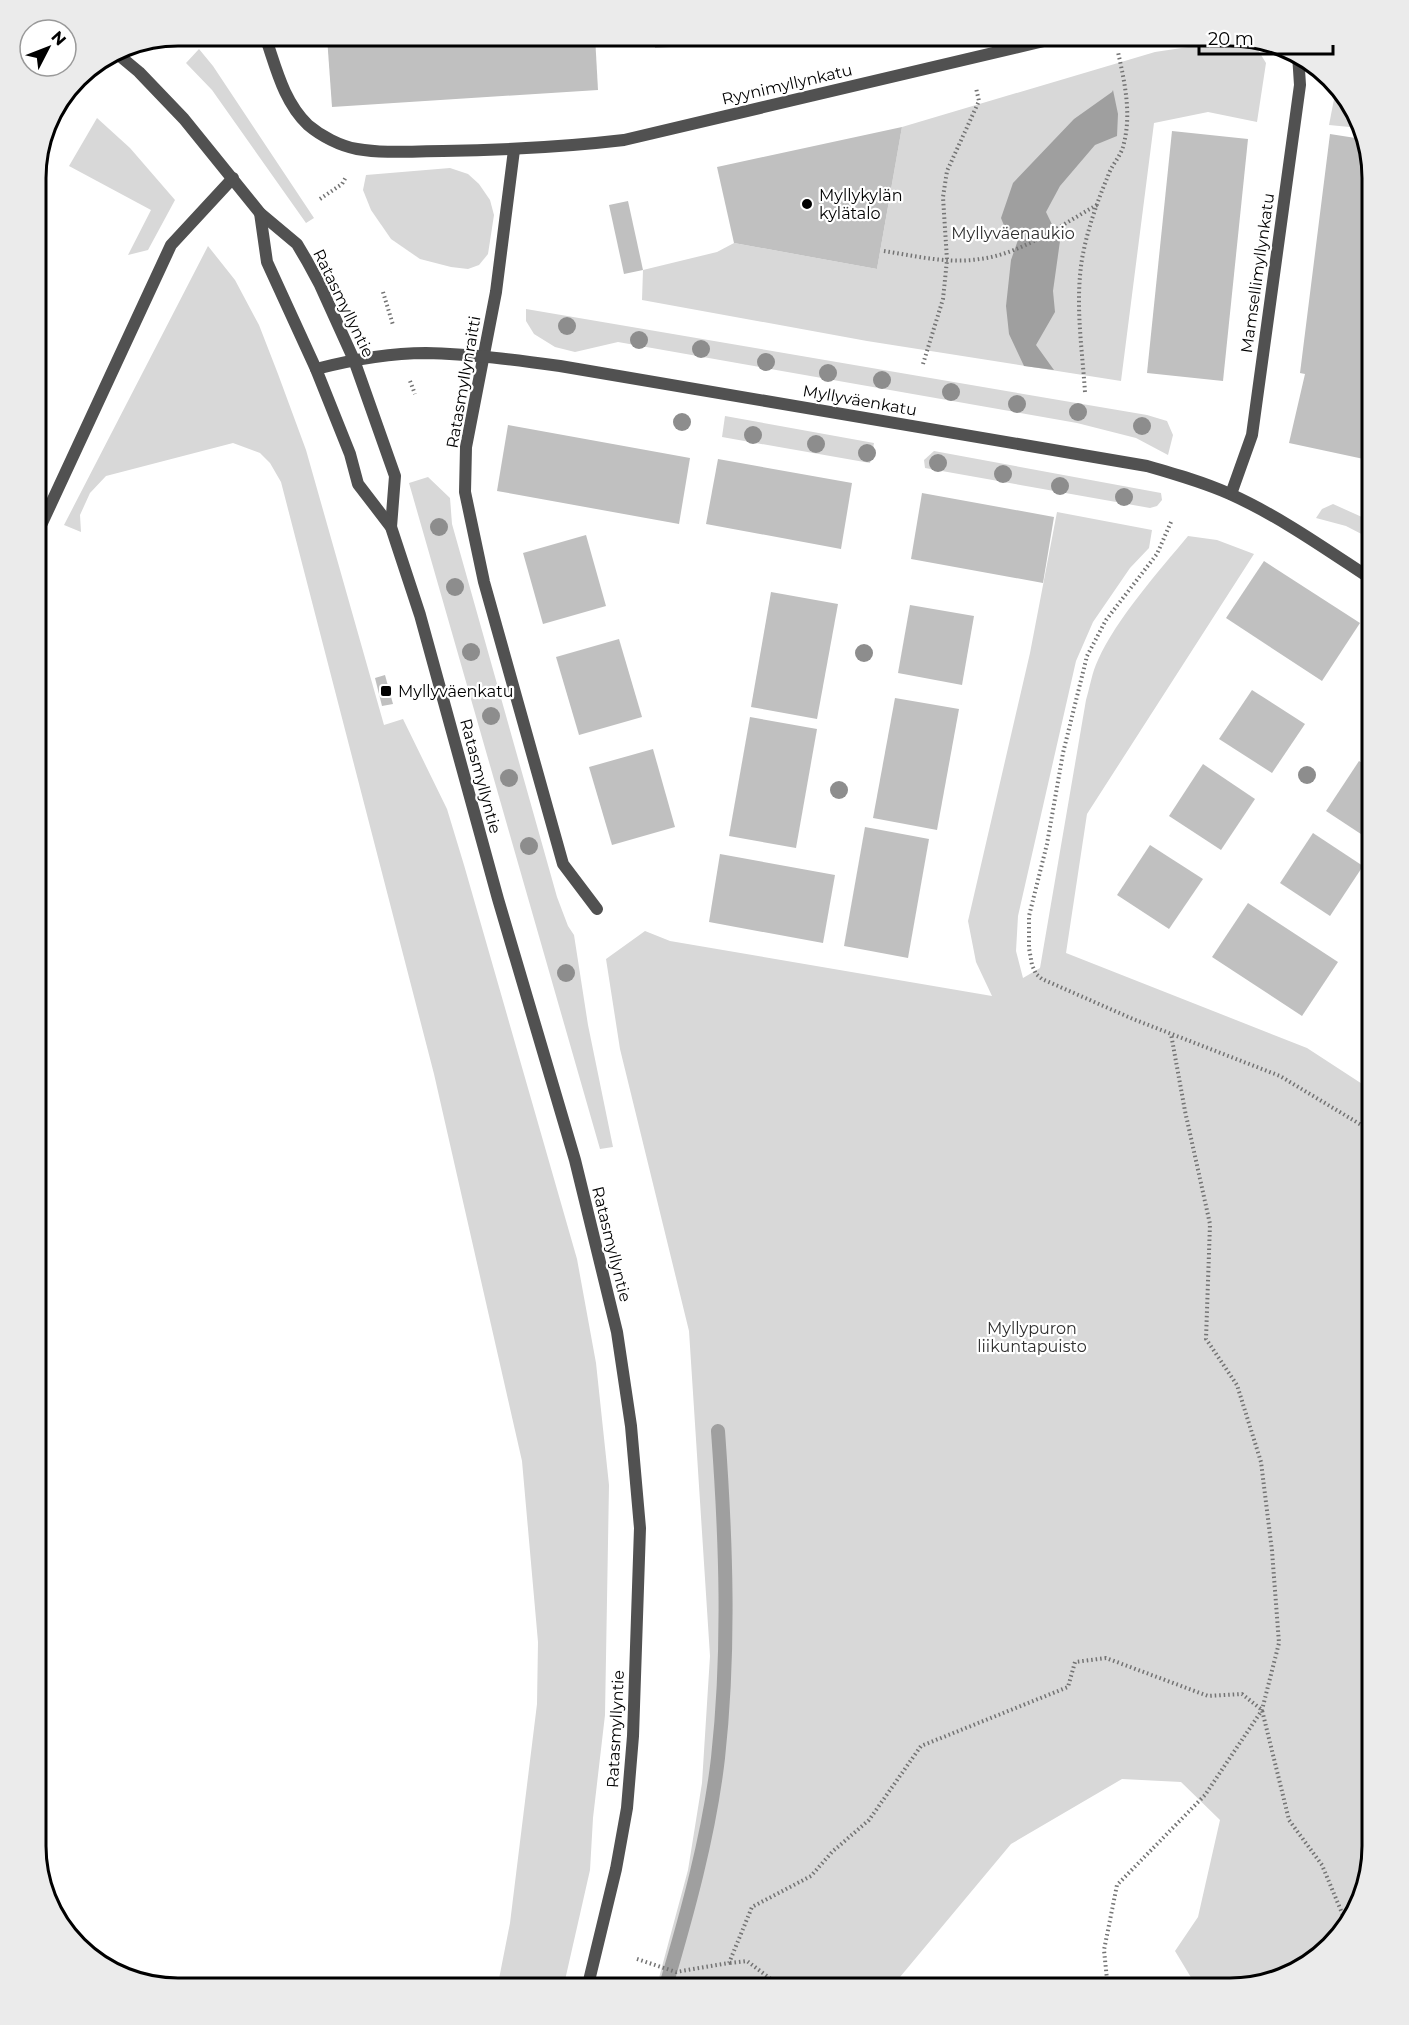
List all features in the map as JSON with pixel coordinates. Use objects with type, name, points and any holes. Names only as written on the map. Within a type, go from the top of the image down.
[{"type":"street","points":[[268,46],[284,92],[294,108],[309,125],[330,140],[355,149],[386,152],[514,150]]},
{"type":"street","name":"Ryynimyllynkatu","points":[[514,150],[624,140],[1019,47]]},
{"type":"street","name":"Ratasmyllyntie","points":[[123,58],[184,119],[260,213],[297,244],[320,285],[354,360],[395,476],[391,527]]},
{"type":"street","name":"Mamsellimyllynkatu","points":[[1231,495],[1252,435],[1300,85],[1299,66]]},
{"type":"street","name":"Ratasmyllynraitti","points":[[514,150],[496,292],[466,447],[465,492],[484,582],[563,864],[597,909]]},
{"type":"street","points":[[47,513],[171,245],[233,178]]},
{"type":"street","name":"Ratasmyllyntie","points":[[260,213],[267,262],[316,369],[350,454],[358,483],[391,527],[420,615],[498,899],[575,1160],[617,1332],[631,1426],[640,1528],[632,1748],[627,1808],[616,1869],[590,1978]]},
{"type":"street","name":"Myllyväenkatu","points":[[316,369],[354,360],[425,353],[484,356],[560,366],[1147,466],[1177,474],[1231,495],[1290,526],[1362,573]]},
{"type":"path","points":[[1085,392],[1077,297],[1083,257],[1097,206],[1109,172],[1123,149],[1128,115],[1118,52]]},
{"type":"path","points":[[923,364],[943,299],[947,260],[943,197],[946,171],[979,101],[975,84]]},
{"type":"path","points":[[320,199],[342,184],[349,168]]},
{"type":"path","points":[[884,251],[947,260],[981,259],[1017,249],[1097,206]]},
{"type":"path","points":[[1171,522],[1157,554],[1106,620],[1087,656],[1063,753],[1047,844],[1029,916],[1029,948],[1036,974],[1042,979],[1171,1034],[1280,1076],[1362,1125]]},
{"type":"path","points":[[1107,1978],[1104,1950],[1117,1885],[1205,1795],[1262,1710],[1279,1643],[1272,1551],[1261,1462],[1236,1385],[1206,1339],[1210,1224],[1171,1034]]},
{"type":"path","points":[[729,1963],[752,1907],[811,1876],[832,1852],[869,1820],[921,1746],[1068,1687],[1075,1662],[1106,1658],[1208,1696],[1242,1694],[1262,1710],[1290,1820],[1322,1865],[1343,1916]]},
{"type":"path","points":[[637,1959],[676,1972],[747,1961],[769,1978]]},
{"type":"green space","name":"Myllyväenaukio","points":[[1189,47],[1240,47],[1258,49],[1266,63],[1257,122],[1208,112],[1154,123],[1121,381],[867,341],[642,300],[643,270],[717,252],[734,243],[877,269],[902,127],[1155,52]]},
{"type":"green space","points":[[199,49],[213,66],[314,218],[306,223],[212,90],[186,63]]},
{"type":"green space","points":[[1334,97],[1345,112],[1352,127],[1329,125]]},
{"type":"green space","points":[[97,118],[130,148],[175,200],[148,250],[128,255],[151,210],[69,166]]},
{"type":"green space","points":[[450,168],[468,174],[479,184],[490,200],[494,215],[488,254],[479,265],[468,269],[420,259],[391,239],[371,210],[363,190],[366,175]]},
{"type":"green space","points":[[208,246],[235,280],[259,325],[306,450],[384,725],[403,719],[447,809],[577,1259],[596,1363],[609,1485],[605,1715],[593,1818],[590,1870],[565,1978],[499,1978],[510,1923],[537,1704],[538,1642],[522,1461],[434,1074],[281,482],[270,463],[260,453],[233,443],[106,476],[90,493],[80,515],[81,532],[64,525]]},
{"type":"green space","points":[[526,309],[1147,415],[1167,421],[1173,435],[1168,455],[1136,438],[1077,423],[618,342],[575,352],[555,347],[534,334],[526,321]]},
{"type":"green space","points":[[725,416],[874,443],[870,463],[722,437]]},
{"type":"green space","points":[[934,451],[1161,493],[1162,500],[1157,506],[1150,508],[925,468],[924,460]]},
{"type":"green space","points":[[428,477],[450,498],[452,524],[557,897],[568,926],[574,935],[588,1025],[613,1147],[600,1149],[409,483]]},
{"type":"green space","points":[[1333,504],[1362,517],[1362,534],[1346,526],[1316,518],[1322,509]]},
{"type":"green space","name":"Myllypuron liikuntapuisto","points":[[1057,512],[1152,530],[1149,548],[1130,568],[1093,622],[1076,661],[1018,916],[1016,951],[1023,978],[1040,968],[1086,700],[1096,665],[1106,644],[1127,612],[1188,536],[1217,540],[1254,554],[1087,814],[1066,953],[1307,1048],[1362,1084],[1362,1847],[1358,1881],[1345,1913],[1335,1927],[1324,1940],[1297,1961],[1265,1974],[1248,1977],[1191,1978],[1175,1951],[1198,1917],[1220,1820],[1181,1782],[1122,1779],[1011,1844],[899,1978],[659,1978],[688,1870],[702,1783],[710,1656],[689,1331],[620,1049],[606,959],[645,931],[670,941],[992,996],[976,962],[968,921],[1030,653]]},
{"type":"shaded area","points":[[1113,90],[1118,114],[1117,136],[1095,145],[1060,186],[1046,212],[1060,241],[1053,291],[1055,312],[1036,345],[1054,370],[1024,366],[1009,334],[1006,306],[1011,260],[1018,240],[1005,228],[1001,218],[1013,183],[1074,119]]},
{"type":"building","points":[[328,46],[596,46],[598,90],[332,107]]},
{"type":"building","name":"Myllykylän kylätalo","points":[[902,127],[877,269],[734,243],[717,167]]},
{"type":"building","points":[[1172,131],[1248,139],[1223,381],[1147,373]]},
{"type":"building","points":[[1330,134],[1356,138],[1362,178],[1362,459],[1289,443],[1305,374],[1300,373]]},
{"type":"building","points":[[628,201],[643,270],[624,274],[609,205]]},
{"type":"building","points":[[508,425],[690,458],[679,524],[497,491]]},
{"type":"building","points":[[718,459],[852,483],[841,549],[706,524]]},
{"type":"building","points":[[922,493],[1054,517],[1043,583],[911,559]]},
{"type":"building","points":[[586,535],[606,606],[543,624],[523,553]]},
{"type":"building","points":[[1264,561],[1360,623],[1322,681],[1226,618]]},
{"type":"building","points":[[771,592],[838,604],[817,719],[751,707]]},
{"type":"building","points":[[910,605],[974,616],[962,685],[898,673]]},
{"type":"building","points":[[619,639],[642,717],[579,735],[556,657]]},
{"type":"building","points":[[385,675],[393,704],[382,706],[375,678]]},
{"type":"building","points":[[1252,690],[1305,724],[1272,773],[1219,739]]},
{"type":"building","points":[[895,698],[959,709],[937,830],[873,818]]},
{"type":"building","points":[[750,717],[817,729],[796,848],[729,836]]},
{"type":"building","points":[[653,749],[675,827],[612,845],[589,767]]},
{"type":"building","points":[[1359,761],[1362,763],[1362,835],[1326,811]]},
{"type":"building","points":[[1203,764],[1255,799],[1221,850],[1169,816]]},
{"type":"building","points":[[865,827],[929,839],[908,958],[844,946]]},
{"type":"building","points":[[1313,833],[1362,865],[1330,916],[1280,883]]},
{"type":"building","points":[[1150,845],[1203,879],[1169,929],[1117,895]]},
{"type":"building","points":[[720,854],[835,875],[823,943],[709,922]]},
{"type":"building","points":[[1248,903],[1338,962],[1302,1016],[1212,957]]},
{"type":"waterway","points":[[668,1978],[703,1846],[714,1787],[722,1717],[726,1594],[718,1431]]},
{"type":"place","name":"Myllykylän kylätalo","points":[[807,204]]},
{"type":"place","name":"Myllyväenkatu","points":[[386,691]]}]
